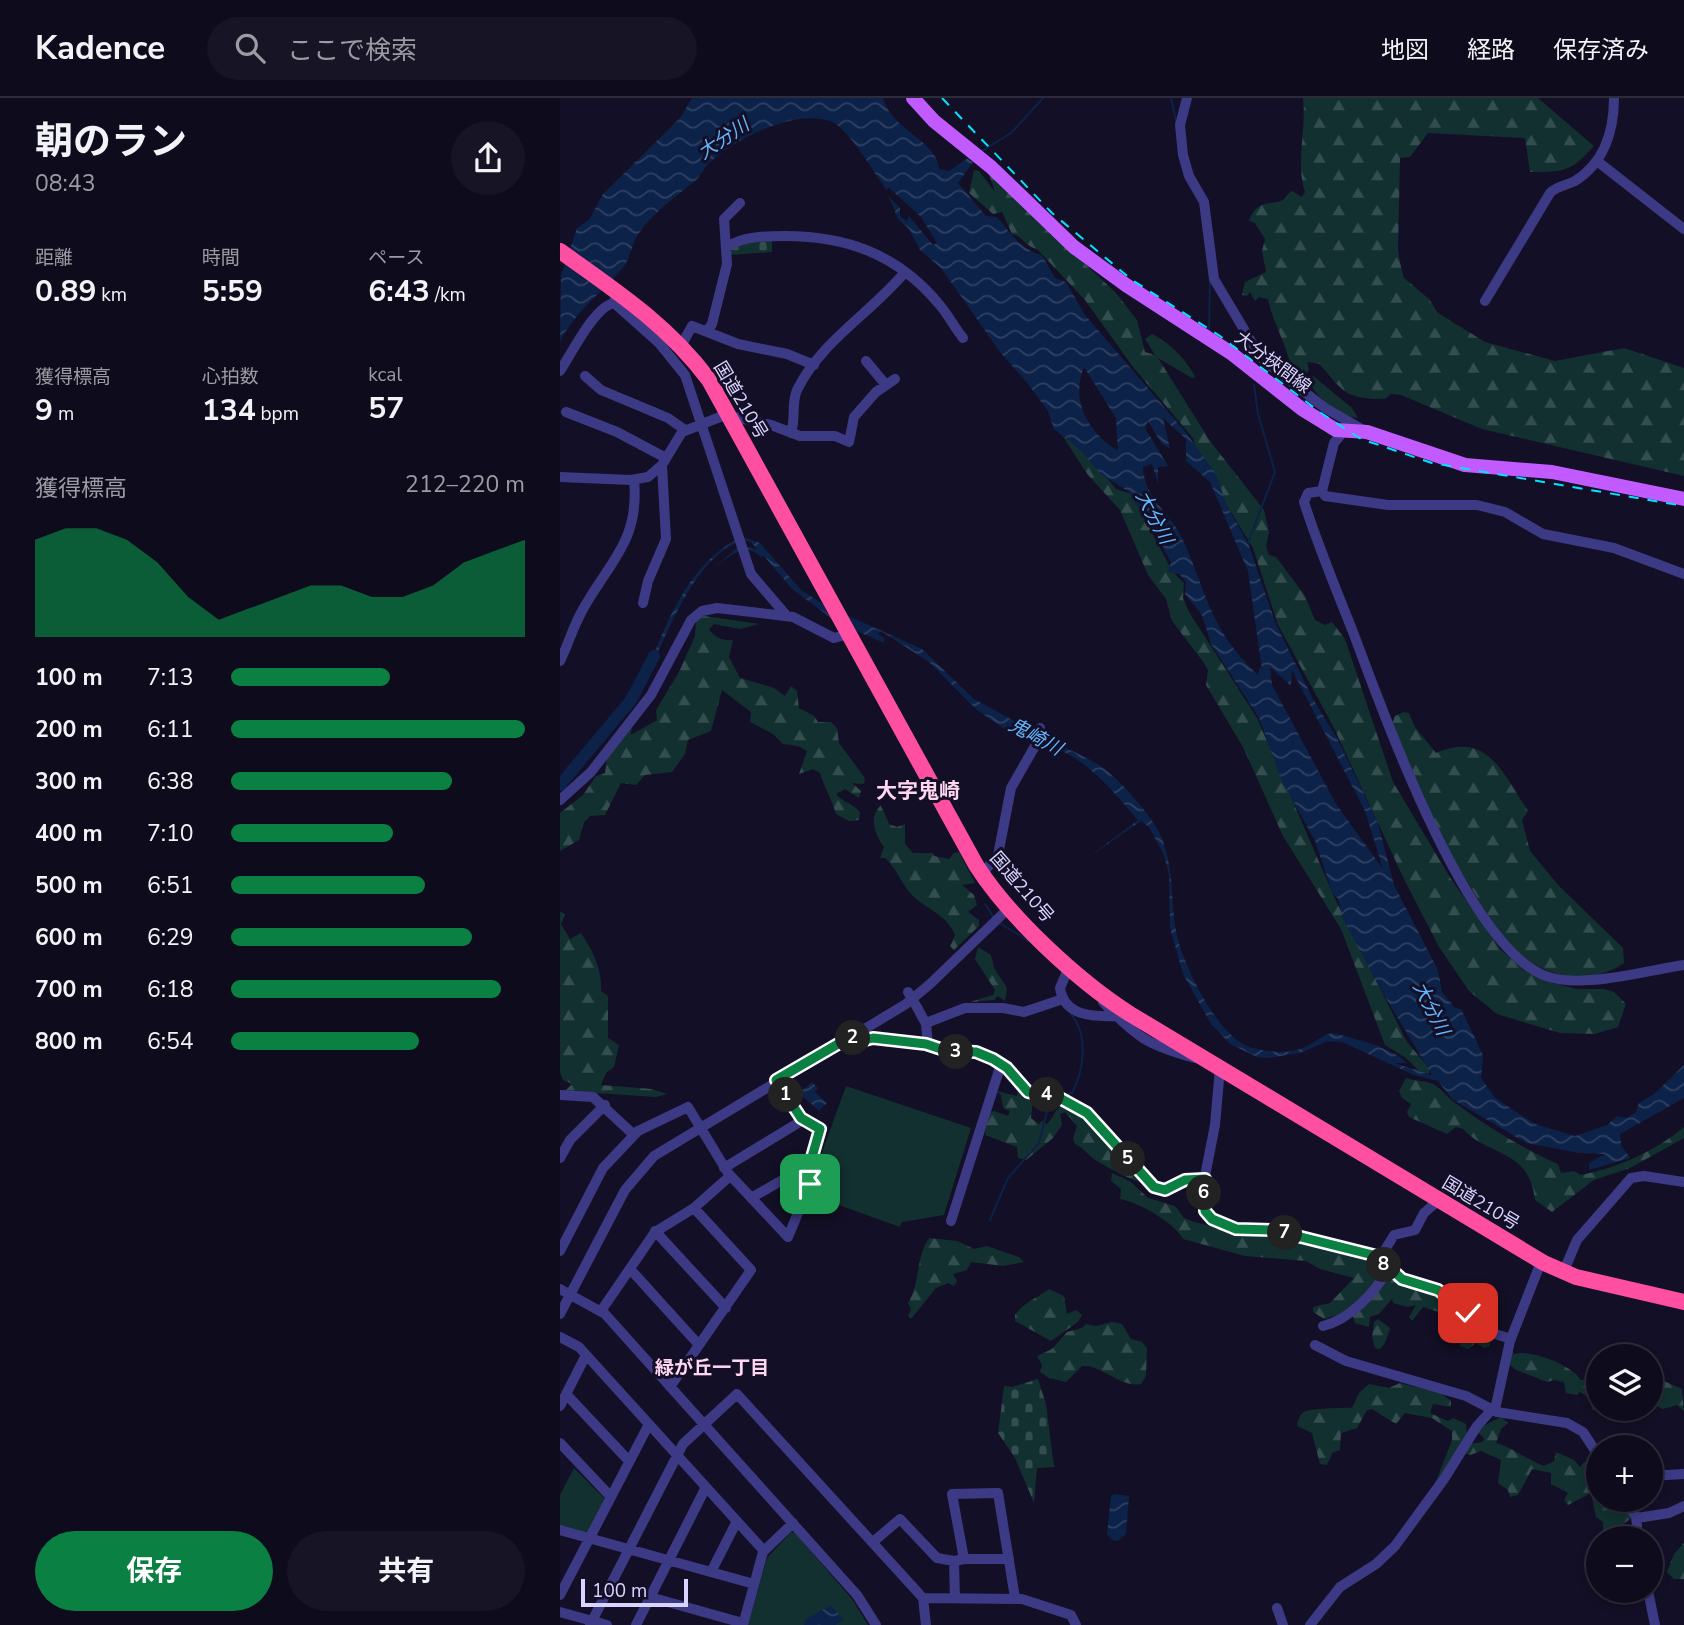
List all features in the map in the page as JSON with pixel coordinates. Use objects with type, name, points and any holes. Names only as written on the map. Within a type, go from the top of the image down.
[{"type":"highway","name":"国道210号","points":[[560,251],[615,297],[650,315],[681,346],[709,380],[982,874],[1010,907],[1075,972],[1117,1006],[1541,1262],[1563,1273],[1684,1302]]},
{"type":"main road","name":"大分挾間線","points":[[913,98],[934,121],[991,167],[1089,258],[1231,353],[1307,412],[1343,432],[1367,432],[1465,465],[1552,472],[1684,499]]},
{"type":"street","points":[[1187,98],[1180,125],[1183,155],[1186,170],[1204,202],[1212,246],[1213,279],[1261,358],[1325,408],[1359,425],[1367,432]]},
{"type":"street","points":[[1485,301],[1556,188],[1575,181],[1597,161],[1610,136],[1614,98]]},
{"type":"street","points":[[1597,161],[1684,229]]},
{"type":"street","points":[[707,331],[722,292],[727,262],[724,219],[740,202]]},
{"type":"street","points":[[727,247],[738,241],[769,237],[843,241],[867,248],[905,272],[937,300],[963,338]]},
{"type":"street","points":[[791,433],[796,415],[794,398],[814,365],[842,332],[885,296],[905,272]]},
{"type":"street","points":[[560,371],[597,314],[615,297],[680,366],[702,422],[751,574],[763,592],[786,615]]},
{"type":"street","points":[[681,346],[691,326],[745,346],[788,354],[814,365]]},
{"type":"street","points":[[560,477],[634,480],[648,477],[664,462],[685,430],[702,422],[730,415],[802,436],[835,436],[849,442],[853,419],[891,382],[866,361]]},
{"type":"street","points":[[585,376],[601,390],[668,418],[685,430]]},
{"type":"street","points":[[566,412],[617,432],[664,462]]},
{"type":"street","points":[[1343,432],[1334,443],[1322,491],[1325,496],[1388,505],[1477,505],[1506,512],[1543,534],[1614,548],[1684,574]]},
{"type":"street","points":[[643,603],[647,584],[666,539],[664,462]]},
{"type":"street","points":[[560,661],[581,613],[623,547],[633,517],[634,480]]},
{"type":"street","points":[[1322,491],[1308,492],[1304,502],[1371,680],[1436,836],[1499,939],[1534,971],[1571,981],[1684,965]]},
{"type":"street","points":[[560,800],[591,772],[651,695],[695,616],[713,608],[786,615],[803,621],[832,638],[847,630]]},
{"type":"street","points":[[982,874],[996,859],[1011,788],[1036,745],[1039,729]]},
{"type":"street","points":[[560,1314],[565,1292],[633,1178],[654,1156],[699,1126],[921,993],[1010,907]]},
{"type":"street","points":[[1116,1016],[1080,1014],[1063,999],[1060,988],[1075,972],[1134,1034],[1152,1045],[1216,1065],[1205,1179],[1205,1214],[1224,1225],[1245,1230],[1278,1231],[1380,1258],[1388,1269],[1406,1282],[1438,1290],[1492,1333],[1511,1339]]},
{"type":"street","points":[[908,992],[926,1023],[928,1045]]},
{"type":"street","points":[[926,1023],[965,1008],[1003,1008],[1024,1012],[1063,999]]},
{"type":"street","points":[[850,1037],[861,1041],[873,1038],[928,1045],[947,1051],[976,1052],[1001,1064],[1028,1092],[1058,1097],[1087,1113],[1154,1187],[1165,1190],[1185,1180],[1205,1179]]},
{"type":"street","points":[[951,1221],[1001,1064]]},
{"type":"street","points":[[561,1247],[603,1168],[634,1135],[688,1107],[727,1172],[788,1237],[810,1184],[810,1164],[820,1130],[803,1120],[776,1080]]},
{"type":"street","points":[[560,1095],[593,1097],[634,1135]]},
{"type":"street","points":[[560,1158],[570,1140],[604,1105]]},
{"type":"street","points":[[601,1311],[655,1231],[694,1208],[727,1172],[803,1120]]},
{"type":"street","points":[[751,1198],[810,1164]]},
{"type":"street","points":[[1563,1273],[1577,1240],[1631,1178],[1644,1176],[1684,1182]]},
{"type":"street","points":[[1380,1258],[1394,1235],[1413,1231],[1424,1213],[1439,1200]]},
{"type":"street","points":[[670,1387],[751,1269],[694,1208]]},
{"type":"street","points":[[655,1231],[726,1308]]},
{"type":"street","points":[[1310,1625],[1340,1587],[1372,1566],[1395,1546],[1444,1479],[1477,1426],[1493,1410],[1502,1385],[1511,1339],[1541,1262]]},
{"type":"street","points":[[630,1269],[699,1345]]},
{"type":"street","points":[[1323,1326],[1346,1315],[1379,1284],[1388,1269]]},
{"type":"street","points":[[565,1292],[601,1311],[858,1595],[876,1625]]},
{"type":"street","points":[[560,1336],[575,1344],[586,1355],[764,1550]]},
{"type":"street","points":[[1315,1345],[1346,1361],[1466,1396],[1493,1410],[1575,1427],[1586,1436]]},
{"type":"street","points":[[560,1406],[586,1355]]},
{"type":"street","points":[[566,1394],[629,1461]]},
{"type":"street","points":[[591,1623],[683,1444],[737,1394],[923,1598],[926,1625]]},
{"type":"street","points":[[560,1595],[566,1572],[589,1539],[649,1424]]},
{"type":"street","points":[[560,1443],[611,1497]]},
{"type":"street","points":[[1663,1475],[1684,1474]]},
{"type":"street","points":[[636,1625],[706,1487]]},
{"type":"street","points":[[955,1598],[959,1560],[953,1494],[998,1493],[1015,1598]]},
{"type":"street","points":[[1637,1518],[1669,1513],[1684,1506]]},
{"type":"street","points":[[1632,1512],[1637,1518],[1637,1526]]},
{"type":"street","points":[[873,1542],[900,1519],[937,1558],[1009,1559]]},
{"type":"street","points":[[711,1572],[737,1521]]},
{"type":"street","points":[[650,1597],[743,1624],[764,1550],[793,1523]]},
{"type":"street","points":[[560,1530],[754,1584]]},
{"type":"street","points":[[923,1598],[1015,1598],[1072,1615],[1076,1625]]},
{"type":"street","points":[[1650,1603],[1654,1625]]},
{"type":"street","points":[[1277,1608],[1283,1625]]},
{"type":"street","points":[[560,1612],[591,1623],[607,1625]]},
{"type":"green space","points":[[1303,98],[1538,98],[1594,146],[1573,166],[1566,169],[1530,172],[1525,138],[1428,133],[1410,157],[1400,158],[1398,250],[1404,278],[1429,299],[1438,313],[1485,342],[1555,361],[1624,348],[1684,368],[1684,476],[1482,429],[1401,395],[1391,394],[1385,399],[1354,396],[1341,388],[1320,364],[1307,362],[1309,370],[1303,378],[1294,370],[1290,372],[1289,358],[1268,299],[1259,297],[1255,301],[1250,292],[1247,296],[1242,295],[1245,282],[1266,272],[1262,251],[1265,239],[1255,223],[1249,221],[1253,213],[1261,205],[1284,199],[1292,191],[1302,197],[1305,192],[1301,169]]},
{"type":"green space","points":[[974,170],[979,171],[995,192],[989,174],[1116,293],[1137,320],[1145,352],[1155,355],[1145,339],[1152,334],[1171,347],[1187,364],[1195,377],[1192,378],[1158,358],[1210,441],[1264,510],[1269,532],[1266,546],[1269,555],[1276,557],[1305,596],[1315,620],[1325,625],[1332,622],[1345,639],[1393,782],[1451,879],[1501,950],[1524,970],[1553,983],[1577,989],[1604,989],[1614,992],[1626,1004],[1618,1027],[1595,1034],[1560,1033],[1497,1014],[1469,991],[1439,947],[1404,879],[1334,728],[1278,625],[1253,548],[1199,460],[1193,438],[1133,367],[1085,300],[1037,249],[1012,234],[1002,212],[993,214],[969,193]]},
{"type":"green space","points":[[772,238],[772,252],[730,255],[732,246]]},
{"type":"green space","points":[[1312,375],[1352,408],[1358,418],[1343,414],[1322,399],[1308,380]]},
{"type":"green space","points":[[1060,432],[1088,454],[1116,489],[1132,494],[1172,571],[1184,583],[1183,598],[1189,612],[1257,718],[1336,901],[1407,1042],[1429,1068],[1429,1073],[1422,1074],[1406,1058],[1385,1045],[1341,929],[1283,836],[1243,747],[1206,685],[1208,670],[1172,621],[1166,599],[1148,575],[1120,510],[1088,475]]},
{"type":"green space","points":[[704,616],[760,624],[740,629],[714,624],[709,629],[720,638],[733,640],[729,657],[740,678],[774,688],[785,696],[791,686],[797,691],[799,708],[814,716],[818,722],[831,722],[837,728],[839,743],[865,778],[864,784],[852,783],[861,791],[859,798],[845,789],[836,794],[860,812],[859,820],[849,821],[836,814],[820,773],[813,769],[799,774],[807,751],[798,746],[783,744],[773,734],[750,722],[751,712],[722,690],[711,731],[688,740],[685,754],[672,772],[645,775],[636,785],[621,783],[605,815],[590,816],[584,822],[579,840],[560,851],[560,813],[583,795],[596,776],[605,773],[607,755],[632,725],[631,735],[657,720],[656,710],[679,672],[695,636],[696,621]]},
{"type":"green space","points":[[1409,713],[1415,727],[1436,753],[1454,747],[1469,747],[1481,751],[1502,770],[1528,811],[1522,820],[1530,851],[1559,886],[1623,948],[1624,963],[1598,975],[1569,976],[1533,963],[1506,940],[1432,823],[1392,724],[1395,716]]},
{"type":"green space","points":[[881,805],[889,824],[897,827],[905,824],[905,844],[913,853],[933,853],[934,856],[949,859],[959,852],[975,883],[962,885],[974,895],[977,905],[968,912],[979,920],[979,926],[954,950],[950,946],[955,935],[951,928],[911,894],[889,862],[880,858],[884,847],[874,821]]},
{"type":"green space","points":[[560,911],[565,915],[561,924],[570,939],[581,933],[589,947],[596,960],[601,991],[608,996],[608,1038],[619,1045],[614,1067],[606,1073],[601,1085],[652,1089],[667,1094],[656,1097],[565,1091],[572,1084],[563,1080],[560,1072]]},
{"type":"green space","points":[[978,947],[991,955],[994,968],[1007,988],[1005,1001],[998,996],[994,1000],[970,1002],[993,995],[995,990],[975,959]]},
{"type":"green space","points":[[1406,1078],[1436,1086],[1491,1128],[1558,1164],[1561,1173],[1574,1171],[1581,1175],[1609,1168],[1661,1144],[1684,1127],[1684,1138],[1630,1168],[1594,1180],[1552,1212],[1535,1200],[1531,1183],[1517,1162],[1485,1145],[1463,1129],[1456,1127],[1447,1134],[1409,1117],[1407,1112],[1411,1104],[1402,1098],[1399,1091]]},
{"type":"green space","points":[[846,1086],[971,1128],[944,1215],[902,1222],[900,1227],[833,1203],[816,1169]]},
{"type":"green space","points":[[1018,1087],[1033,1100],[1031,1118],[1039,1124],[1042,1121],[1047,1124],[1064,1104],[1089,1121],[1113,1145],[1120,1161],[1140,1176],[1139,1182],[1102,1164],[1075,1144],[1073,1138],[1077,1126],[1065,1112],[1060,1114],[1062,1125],[1053,1138],[1026,1160],[1018,1158],[1017,1147],[985,1135],[989,1113],[994,1111],[1008,1116],[1010,1111],[1003,1108],[1001,1095],[996,1091],[1017,1096]]},
{"type":"green space","points":[[1112,1173],[1131,1182],[1148,1198],[1175,1206],[1184,1218],[1194,1222],[1242,1234],[1275,1235],[1374,1258],[1389,1276],[1433,1291],[1480,1314],[1490,1329],[1490,1346],[1484,1348],[1476,1343],[1468,1349],[1460,1346],[1459,1331],[1441,1313],[1423,1307],[1412,1321],[1409,1317],[1416,1305],[1407,1307],[1393,1303],[1392,1299],[1379,1314],[1370,1317],[1369,1327],[1355,1323],[1351,1311],[1324,1319],[1313,1312],[1313,1307],[1330,1303],[1354,1278],[1320,1269],[1306,1261],[1245,1256],[1183,1239],[1172,1226],[1155,1214],[1120,1199],[1121,1189],[1111,1181]]},
{"type":"green space","points":[[929,1238],[957,1241],[974,1249],[987,1246],[1019,1257],[1024,1262],[1003,1266],[971,1262],[967,1270],[953,1274],[957,1281],[954,1286],[948,1283],[936,1288],[911,1319],[908,1316],[911,1309],[908,1303]]},
{"type":"green space","points":[[1049,1289],[1064,1296],[1067,1314],[1076,1310],[1082,1315],[1078,1322],[1051,1341],[1015,1321],[1015,1315],[1023,1306]]},
{"type":"green space","points":[[1378,1319],[1390,1328],[1380,1349],[1375,1348],[1372,1337],[1374,1322]]},
{"type":"green space","points":[[1112,1322],[1122,1324],[1131,1339],[1142,1342],[1147,1348],[1146,1376],[1141,1384],[1126,1383],[1089,1366],[1082,1366],[1066,1382],[1049,1378],[1040,1372],[1042,1365],[1037,1356],[1052,1349],[1067,1332],[1082,1328],[1086,1324],[1096,1326]]},
{"type":"green space","points":[[1504,1351],[1540,1356],[1560,1364],[1581,1380],[1586,1380],[1586,1396],[1580,1392],[1577,1395],[1566,1393],[1564,1382],[1547,1382],[1516,1370],[1509,1364],[1504,1366],[1500,1362]]},
{"type":"green space","points":[[1038,1379],[1046,1404],[1054,1467],[1037,1468],[1034,1503],[1015,1458],[998,1433],[1004,1386],[1012,1387]]},
{"type":"green space","points":[[1663,1381],[1682,1389],[1684,1411],[1677,1405],[1663,1409]]},
{"type":"green space","points":[[1400,1383],[1441,1393],[1451,1401],[1451,1407],[1433,1404],[1430,1413],[1448,1421],[1453,1418],[1466,1424],[1467,1434],[1435,1484],[1452,1440],[1452,1431],[1432,1418],[1405,1413],[1396,1424],[1372,1409],[1367,1410],[1357,1428],[1341,1433],[1340,1450],[1332,1453],[1327,1465],[1320,1464],[1312,1433],[1297,1426],[1302,1413],[1352,1408],[1359,1393],[1369,1384],[1389,1388]]},
{"type":"green space","points":[[1501,1417],[1508,1423],[1501,1429],[1496,1443],[1544,1466],[1554,1461],[1556,1452],[1574,1460],[1580,1467],[1586,1462],[1586,1496],[1568,1505],[1564,1500],[1568,1493],[1551,1484],[1551,1473],[1532,1469],[1518,1495],[1510,1497],[1508,1490],[1498,1483],[1501,1460],[1481,1451],[1470,1455],[1465,1453],[1469,1444],[1483,1442],[1484,1438],[1475,1430]]},
{"type":"green space","points":[[574,1468],[606,1500],[589,1534],[560,1527],[560,1495]]},
{"type":"green space","points":[[1595,1512],[1632,1512],[1635,1516],[1620,1526],[1603,1526],[1603,1522],[1596,1517]]},
{"type":"green space","points":[[791,1532],[795,1533],[852,1599],[868,1625],[748,1625],[767,1558]]},
{"type":"green space","points":[[1684,1543],[1684,1579],[1674,1579],[1667,1572],[1674,1554]]},
{"type":"water","name":"大分川","points":[[692,98],[883,98],[895,119],[931,150],[939,169],[949,171],[968,158],[973,162],[958,183],[986,216],[997,217],[1022,245],[1042,255],[1055,278],[1066,282],[1085,315],[1184,430],[1216,474],[1228,508],[1248,543],[1276,624],[1313,699],[1337,738],[1378,823],[1394,885],[1438,970],[1442,992],[1455,1008],[1461,1009],[1483,1055],[1481,1078],[1495,1098],[1535,1124],[1575,1136],[1607,1125],[1617,1116],[1627,1118],[1636,1112],[1639,1103],[1654,1094],[1684,1065],[1684,1098],[1620,1134],[1621,1145],[1630,1158],[1589,1170],[1589,1163],[1605,1154],[1580,1153],[1526,1143],[1452,1099],[1438,1081],[1414,1075],[1342,1042],[1328,1041],[1300,1053],[1269,1058],[1257,1057],[1230,1044],[1211,1024],[1183,974],[1170,928],[1169,875],[1164,855],[1149,827],[1141,821],[1086,859],[1138,820],[1100,778],[1067,753],[1054,748],[1051,750],[1006,730],[978,711],[929,662],[881,631],[878,634],[884,638],[884,643],[852,629],[844,614],[922,649],[974,699],[1031,730],[1032,734],[1091,760],[1123,786],[1154,824],[1164,845],[1170,869],[1176,931],[1194,980],[1215,1015],[1239,1042],[1252,1048],[1288,1051],[1303,1048],[1332,1033],[1383,1048],[1406,1063],[1394,1063],[1432,1075],[1378,985],[1343,919],[1315,841],[1281,779],[1259,718],[1211,644],[1202,615],[1185,594],[1186,582],[1179,574],[1168,572],[1171,562],[1128,491],[1102,475],[1078,448],[1054,429],[1048,411],[1000,352],[941,268],[920,250],[909,229],[898,219],[889,197],[900,208],[900,216],[907,221],[909,216],[933,245],[937,243],[921,217],[888,187],[887,191],[853,141],[837,125],[815,118],[782,123],[749,136],[719,154],[697,179],[649,220],[635,240],[625,265],[580,313],[560,342],[561,276],[577,228],[589,220],[603,194],[680,118]],"holes":[[[1084,367],[1116,418],[1118,451],[1098,435],[1084,415],[1079,392]],[[1163,418],[1186,439],[1186,461],[1210,482],[1248,571],[1262,670],[1260,667],[1258,675],[1242,659],[1220,627],[1178,530],[1148,488],[1143,467],[1152,464],[1158,484],[1158,467],[1168,466],[1145,428],[1148,421],[1161,443],[1170,449]],[[1270,667],[1291,686],[1292,670],[1365,811],[1383,869],[1336,804],[1272,685]]]},
{"type":"water","points":[[743,537],[760,543],[801,590],[823,604],[831,618],[792,589],[764,556],[761,557],[755,552],[737,552],[715,567],[739,546],[757,549],[751,542],[744,540],[726,549],[697,578],[674,617],[647,674],[647,667],[670,616],[689,584],[713,556]]},
{"type":"water","points":[[812,1082],[818,1088],[815,1092],[827,1103],[819,1111],[799,1093]]},
{"type":"water","points":[[1111,1496],[1129,1496],[1126,1534],[1118,1541],[1112,1540],[1107,1534]]},
{"type":"water","points":[[831,1605],[844,1620],[835,1625],[804,1625],[806,1619]]},
{"type":"waterway","points":[[982,151],[1011,133],[1043,98]]},
{"type":"waterway","points":[[1171,98],[1176,121]]},
{"type":"waterway","points":[[1209,331],[1210,281]]},
{"type":"waterway","points":[[1248,543],[1275,472],[1258,414],[1254,385]]},
{"type":"waterway","name":"鬼崎川","points":[[560,785],[631,700],[654,656]]},
{"type":"waterway","points":[[985,904],[994,918]]},
{"type":"waterway","points":[[1001,924],[1032,943]]},
{"type":"waterway","points":[[1064,1095],[1072,1093],[1083,1053],[1077,1022],[1071,1014]]},
{"type":"waterway","points":[[990,1220],[1008,1178],[1039,1143],[1048,1107],[1055,1102]]},
{"type":"railway","points":[[942,98],[1052,213],[1132,280],[1220,336],[1321,413],[1361,439],[1432,463],[1684,506]]},
{"type":"district","name":"大字鬼崎","points":[[918,791]]},
{"type":"district","name":"緑が丘一丁目","points":[[712,1367]]},
{"type":"route","points":[[810,1184],[810,1164],[820,1129],[801,1118],[776,1080],[850,1037],[859,1041],[873,1038],[926,1044],[952,1052],[976,1052],[1007,1068],[1028,1092],[1058,1097],[1087,1113],[1154,1187],[1165,1190],[1185,1180],[1205,1179],[1205,1211],[1212,1219],[1236,1229],[1273,1230],[1377,1256],[1386,1268],[1402,1279],[1438,1290],[1468,1313]]}]
